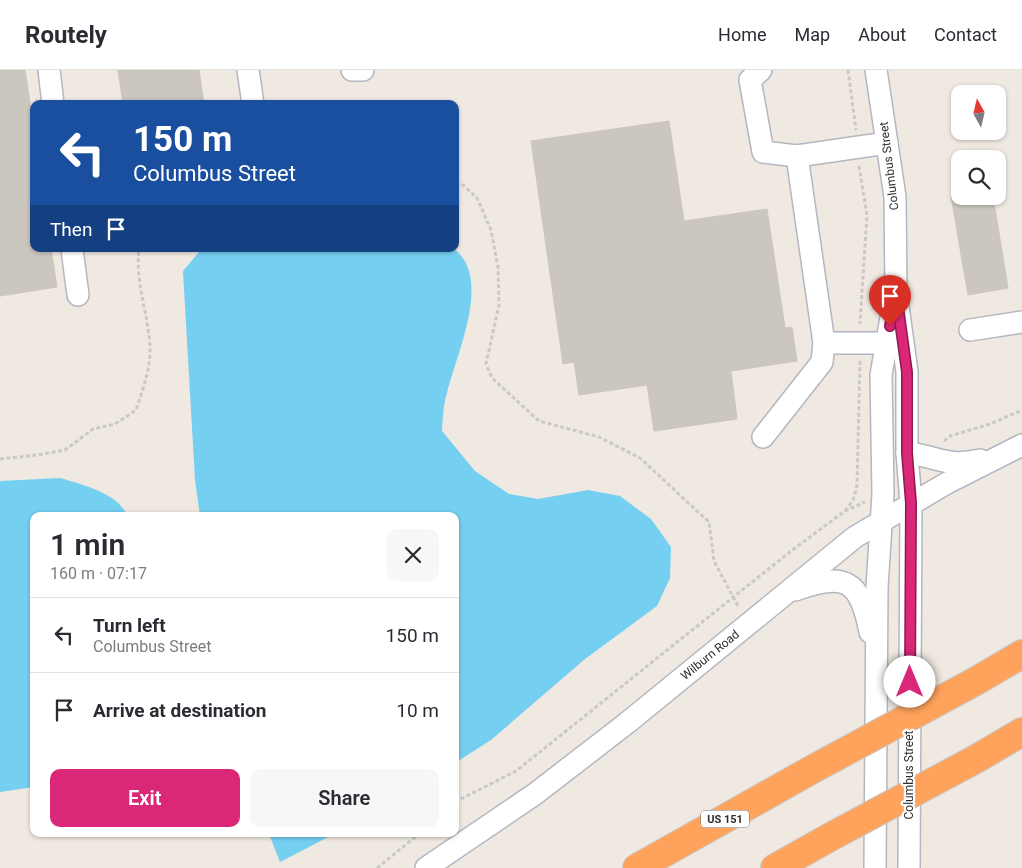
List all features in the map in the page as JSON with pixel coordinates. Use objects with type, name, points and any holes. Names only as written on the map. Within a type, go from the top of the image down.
[{"type":"highway","name":"US 151","points":[[637,868],[1022,654]]},
{"type":"highway","points":[[775,868],[1022,732]]},
{"type":"street","points":[[49,70],[53,100]]},
{"type":"street","points":[[248,70],[252,100]]},
{"type":"street","points":[[352,70],[363,70]]},
{"type":"street","points":[[761,70],[750,80],[763,152],[797,156],[887,142]]},
{"type":"street","name":"Columbus Street","points":[[875,868],[877,588],[882,520],[881,374],[895,343],[896,292],[895,197],[876,70]]},
{"type":"street","points":[[763,436],[822,362],[824,343],[797,156]]},
{"type":"street","points":[[72,252],[78,295]]},
{"type":"street","points":[[970,330],[1022,322]]},
{"type":"street","points":[[824,343],[895,343]]},
{"type":"street","name":"Columbus Street","points":[[895,343],[907,372],[907,453],[911,503],[909,868]]},
{"type":"street","name":"Wilburn Road","points":[[426,868],[535,794],[627,723],[855,537],[911,503],[1022,445]]},
{"type":"street","name":"Wilburn Road","points":[[907,453],[921,454],[932,460],[953,464],[1002,455]]},
{"type":"street","name":"Columbus Street","points":[[786,593],[815,583],[843,581],[851,585],[863,606],[877,672]]},
{"type":"path","points":[[459,800],[516,771],[732,597],[845,512],[853,500],[858,465],[860,343],[867,215],[848,70]]},
{"type":"path","points":[[459,184],[463,185],[477,198],[491,230],[498,267],[499,305],[486,364],[492,378],[539,421],[599,437],[640,458],[708,522],[714,561],[732,597],[749,624]]},
{"type":"path","points":[[0,459],[65,450],[94,430],[115,424],[136,410],[149,367],[150,347],[137,264],[139,252]]},
{"type":"path","points":[[377,868],[414,837]]},
{"type":"water","points":[[199,252],[457,252],[465,262],[471,278],[471,297],[468,318],[446,398],[442,431],[475,471],[509,494],[538,499],[588,490],[620,496],[651,519],[671,547],[670,578],[657,606],[585,659],[491,740],[459,760],[459,512],[199,512],[195,480],[183,271]]},
{"type":"water","points":[[61,478],[99,491],[116,501],[125,512],[30,512],[30,788],[0,792],[0,481]]},
{"type":"water","points":[[270,837],[328,837],[280,862]]},
{"type":"building","points":[[0,70],[25,70],[30,102],[30,252],[51,252],[57,287],[0,296]]},
{"type":"building","points":[[118,70],[199,70],[203,100],[122,100]]},
{"type":"building","points":[[669,121],[684,221],[767,209],[785,328],[792,327],[797,361],[731,371],[737,419],[654,431],[647,385],[579,395],[574,362],[563,364],[531,141]]},
{"type":"building","points":[[953,205],[994,205],[1008,288],[968,295]]},
{"type":"route","points":[[890,326],[896,292],[907,372],[907,453],[911,503],[910,682]]}]
